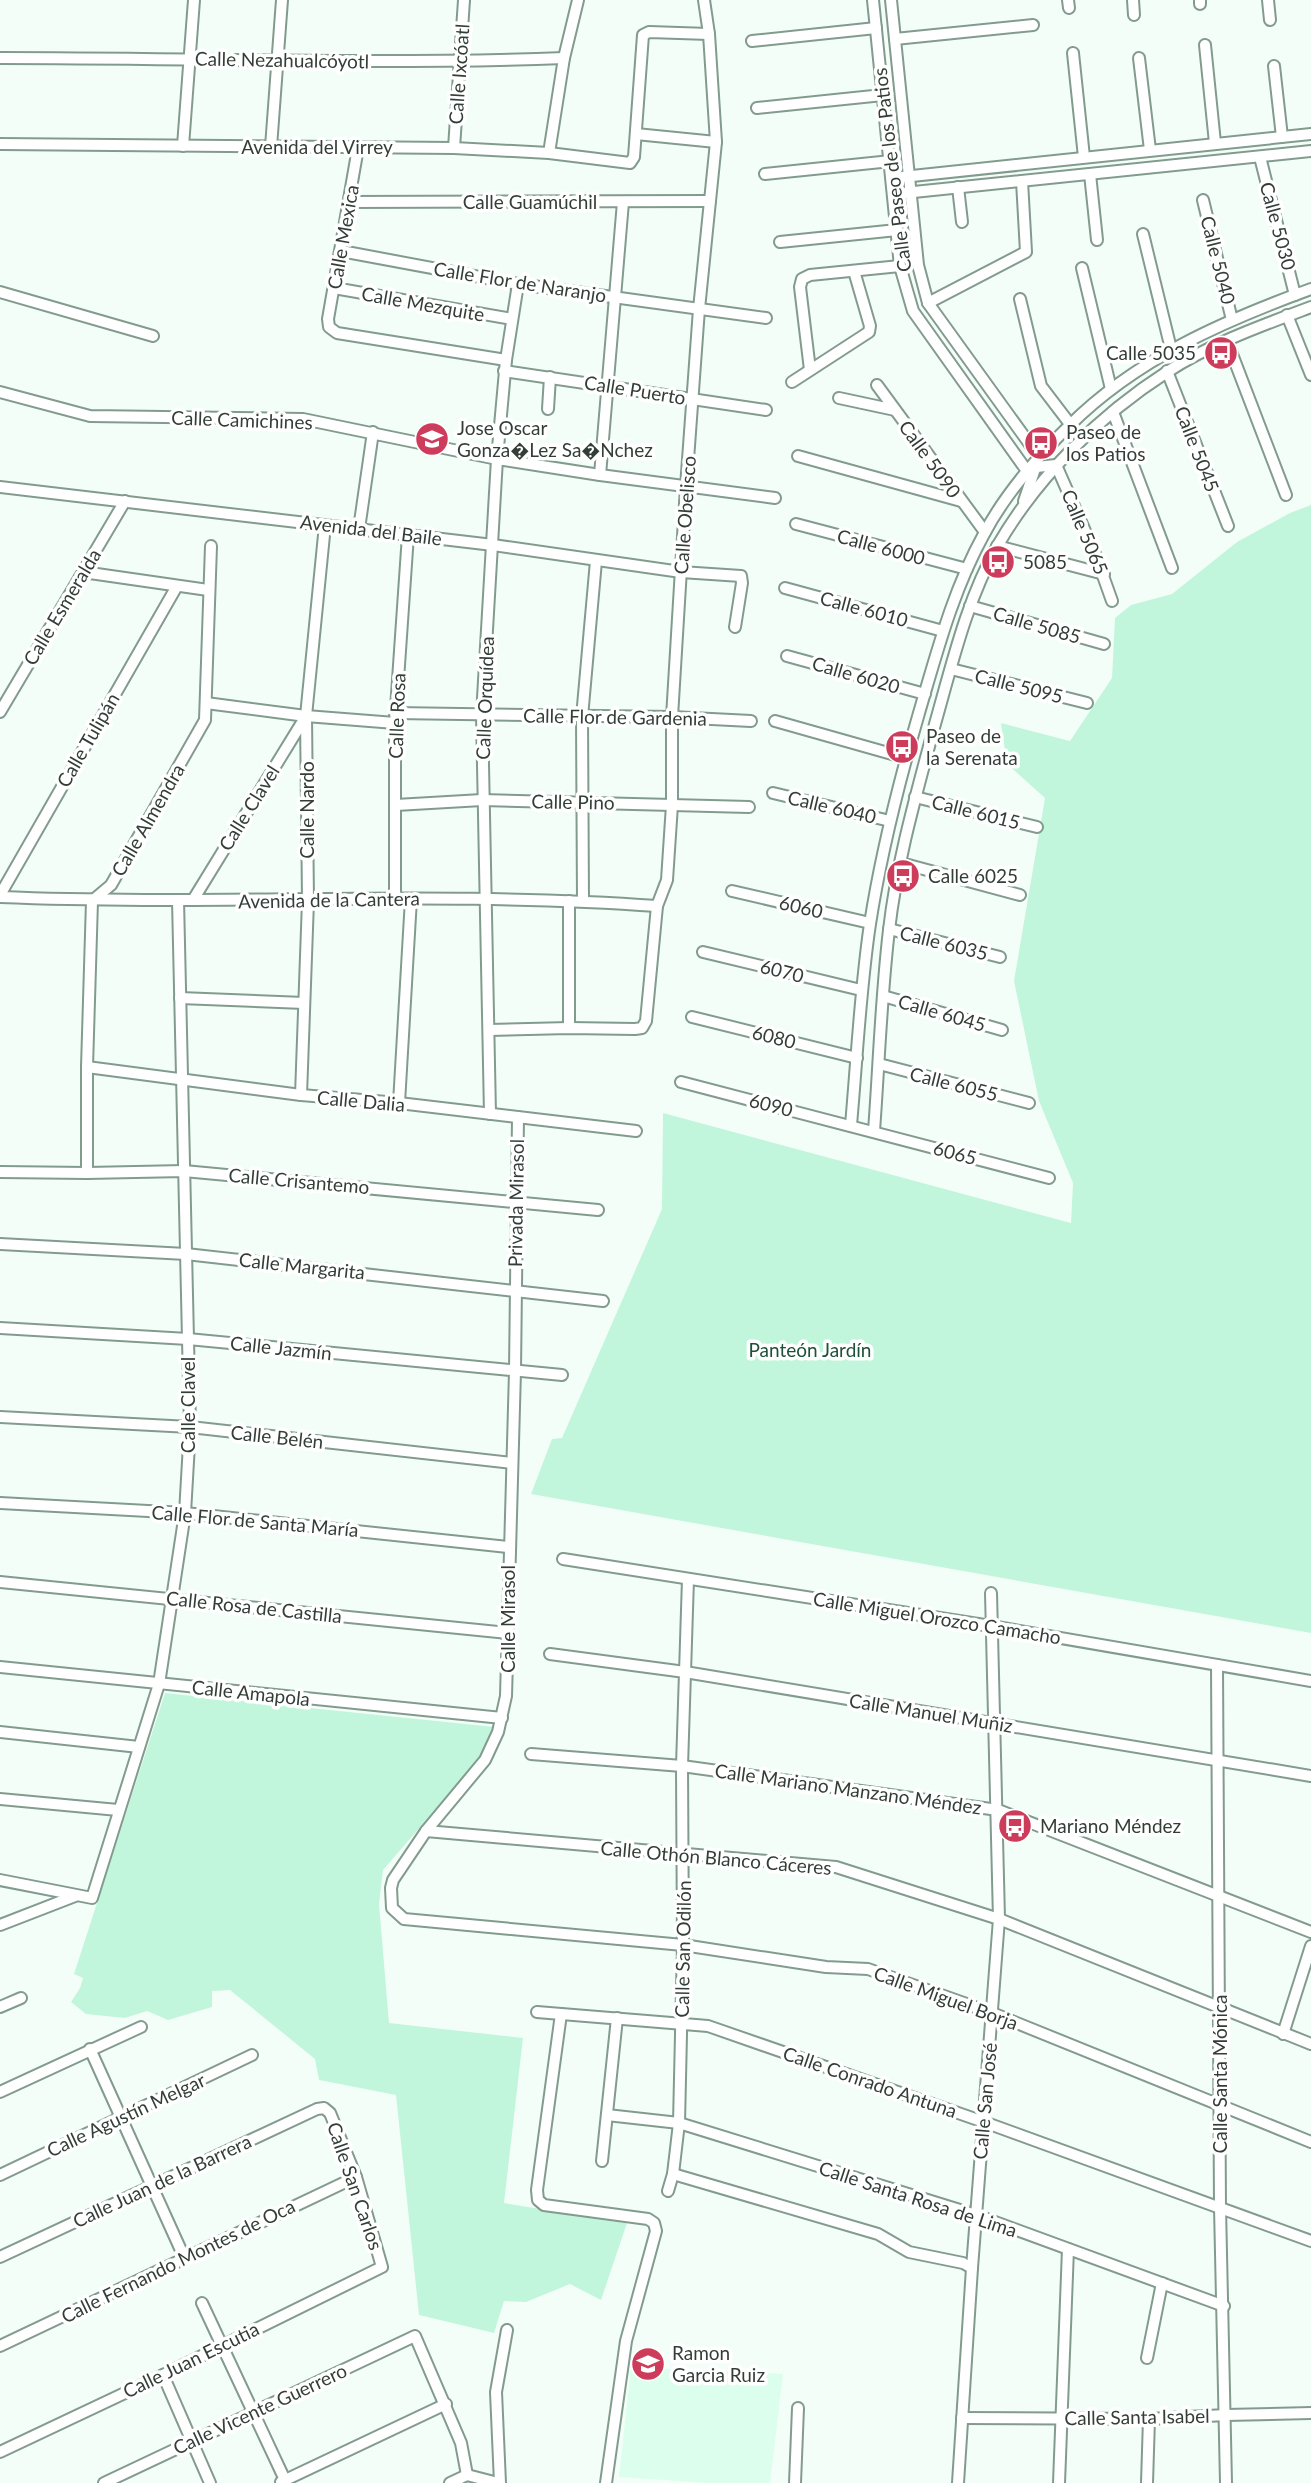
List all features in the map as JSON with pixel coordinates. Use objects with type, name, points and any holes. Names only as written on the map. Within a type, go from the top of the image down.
[{"type":"street","points":[[183,146],[194,0]]},
{"type":"street","points":[[271,147],[282,0]]},
{"type":"street","name":"Calle Ixcóatl","points":[[454,148],[464,0]]},
{"type":"street","points":[[549,153],[564,58],[578,0]]},
{"type":"street","name":"Calle Obelisco","points":[[569,1028],[642,1028],[646,1021],[657,906],[667,880],[672,805],[672,717],[686,487],[699,309],[716,142],[709,34],[704,0]]},
{"type":"street","name":"Calle Paseo de los Patios","points":[[873,0],[900,266],[913,312],[1034,465]]},
{"type":"street","name":"Calle Paseo de los Patios","points":[[891,0],[918,265],[928,303],[1034,465]]},
{"type":"street","points":[[1133,0],[1134,15]]},
{"type":"street","points":[[1268,0],[1270,20]]},
{"type":"street","points":[[895,39],[1033,26]]},
{"type":"street","points":[[752,41],[876,28]]},
{"type":"street","points":[[709,34],[649,32],[643,35],[636,134],[716,142]]},
{"type":"street","points":[[1205,45],[1215,144]]},
{"type":"street","points":[[1073,53],[1084,157]]},
{"type":"street","name":"Calle Nezahualcóyotl","points":[[0,58],[459,62],[564,58]]},
{"type":"street","points":[[1139,58],[1150,150]]},
{"type":"street","points":[[1274,66],[1282,137]]},
{"type":"street","points":[[757,108],[883,95]]},
{"type":"street","name":"Avenida del Virrey","points":[[0,145],[454,148],[549,153],[626,163],[632,162],[636,134]]},
{"type":"street","points":[[893,178],[1311,134]]},
{"type":"street","name":"Calle Mexica","points":[[329,327],[328,319],[358,148]]},
{"type":"street","points":[[894,194],[1311,151]]},
{"type":"street","name":"Calle 5030","points":[[1260,157],[1296,295]]},
{"type":"street","points":[[765,174],[891,161]]},
{"type":"street","points":[[1090,174],[1097,240]]},
{"type":"street","points":[[928,303],[1026,253],[1022,181]]},
{"type":"street","points":[[958,187],[962,222]]},
{"type":"street","name":"Calle 5040","points":[[1203,200],[1232,320]]},
{"type":"street","name":"Calle Guamúchil","points":[[349,202],[710,201]]},
{"type":"street","points":[[600,475],[624,202]]},
{"type":"street","points":[[779,242],[897,230]]},
{"type":"street","points":[[1143,234],[1171,349]]},
{"type":"street","name":"Calle Flor de Naranjo","points":[[341,251],[518,284],[766,318]]},
{"type":"street","points":[[810,370],[800,287],[802,279],[810,275],[900,266]]},
{"type":"street","points":[[1082,268],[1111,389]]},
{"type":"street","points":[[792,382],[867,335],[870,330],[854,271]]},
{"type":"street","name":"Calle Orquídea","points":[[489,1114],[482,715],[497,459],[505,365],[518,284]]},
{"type":"street","name":"Calle Mezquite","points":[[334,288],[512,319]]},
{"type":"street","points":[[856,1126],[861,990],[870,923],[890,821],[943,631],[985,531],[1034,465],[1070,424],[1111,389],[1171,349],[1232,320],[1311,289]]},
{"type":"street","points":[[0,292],[153,335]]},
{"type":"street","points":[[1020,299],[1041,386],[1070,424]]},
{"type":"street","points":[[874,1131],[889,929],[901,863],[915,797],[970,606],[997,546],[1056,465],[1113,412],[1167,371],[1227,341],[1311,307]]},
{"type":"street","points":[[1287,315],[1311,375]]},
{"type":"street","name":"Calle Puerto","points":[[329,327],[337,333],[505,365],[550,377],[765,410]]},
{"type":"street","points":[[1227,341],[1286,495]]},
{"type":"street","name":"Calle 5045","points":[[1167,371],[1228,526]]},
{"type":"street","points":[[548,409],[550,377]]},
{"type":"street","name":"Calle 5090","points":[[877,385],[985,531]]},
{"type":"street","name":"Calle Camichines","points":[[0,392],[90,416],[303,419],[497,459],[775,498]]},
{"type":"street","points":[[839,398],[895,410]]},
{"type":"street","points":[[1113,412],[1172,568]]},
{"type":"street","points":[[359,529],[373,432]]},
{"type":"street","points":[[798,456],[961,501]]},
{"type":"street","points":[[1034,465],[1056,465]]},
{"type":"street","points":[[1021,510],[1034,465]]},
{"type":"street","name":"Calle 5065","points":[[1056,465],[1104,574],[1112,601]]},
{"type":"street","name":"Avenida del Baile","points":[[0,487],[493,545],[681,572],[741,576],[735,627]]},
{"type":"street","name":"Calle Esmeralda","points":[[0,712],[125,501]]},
{"type":"street","name":"Calle 6000","points":[[796,524],[967,569]]},
{"type":"street","name":"Calle Nardo","points":[[301,1095],[307,901],[306,716],[325,525]]},
{"type":"street","name":"Calle Rosa","points":[[395,898],[395,718],[408,535]]},
{"type":"street","name":"Calle Almendra","points":[[92,901],[111,885],[205,720],[211,546]]},
{"type":"street","points":[[997,546],[1104,574]]},
{"type":"street","points":[[583,901],[582,717],[596,561]]},
{"type":"street","points":[[83,572],[208,590]]},
{"type":"street","name":"Calle Tulipán","points":[[0,896],[177,586]]},
{"type":"street","name":"Calle 6010","points":[[785,588],[943,631]]},
{"type":"street","name":"Calle 5085","points":[[970,606],[1104,644]]},
{"type":"street","name":"Calle 6020","points":[[786,656],[925,694]]},
{"type":"street","name":"Calle 5095","points":[[951,669],[1087,703]]},
{"type":"street","name":"Calle Flor de Gardenia","points":[[206,703],[306,716],[672,717],[751,721]]},
{"type":"street","name":"Calle Clavel","points":[[193,900],[306,716]]},
{"type":"street","points":[[775,721],[906,758]]},
{"type":"street","name":"Calle 6040","points":[[773,793],[890,821]]},
{"type":"street","name":"Calle 6015","points":[[915,797],[1037,827]]},
{"type":"street","name":"Calle Pino","points":[[396,805],[482,800],[749,807]]},
{"type":"street","points":[[901,863],[1020,894]]},
{"type":"street","name":"6060","points":[[732,891],[870,923]]},
{"type":"street","name":"Avenida de la Cantera","points":[[0,896],[92,901],[484,898],[657,906]]},
{"type":"street","points":[[399,1103],[411,899]]},
{"type":"street","name":"Calle Clavel","points":[[75,1896],[92,1898],[159,1684],[185,1513],[190,1427],[178,900]]},
{"type":"street","points":[[87,1173],[92,901]]},
{"type":"street","points":[[489,1030],[569,1028],[569,901]]},
{"type":"street","name":"Calle 6035","points":[[889,929],[1000,957]]},
{"type":"street","name":"6070","points":[[703,952],[861,990]]},
{"type":"street","name":"Calle 6045","points":[[883,996],[1002,1030]]},
{"type":"street","points":[[180,998],[304,1003]]},
{"type":"street","name":"6080","points":[[692,1017],[857,1058]]},
{"type":"street","name":"Calle 6055","points":[[878,1065],[1029,1103]]},
{"type":"street","name":"Calle Dalia","points":[[87,1067],[301,1095],[399,1103],[636,1131]]},
{"type":"street","name":"6090","points":[[681,1082],[856,1126]]},
{"type":"street","name":"Privada Mirasol","points":[[515,1290],[518,1117]]},
{"type":"street","name":"6065","points":[[856,1126],[1049,1178]]},
{"type":"street","name":"Calle Crisantemo","points":[[0,1172],[184,1171],[597,1210]]},
{"type":"street","name":"Calle Margarita","points":[[0,1244],[186,1254],[603,1301]]},
{"type":"street","name":"Calle Mirasol","points":[[395,1912],[391,1902],[393,1880],[426,1831],[485,1760],[502,1718],[508,1672],[508,1547],[515,1290]]},
{"type":"street","name":"Calle Jazmín","points":[[0,1328],[188,1339],[562,1375]]},
{"type":"street","name":"Calle Belén","points":[[0,1417],[190,1427],[512,1463]]},
{"type":"street","name":"Calle Flor de Santa María","points":[[0,1503],[185,1513],[508,1547]]},
{"type":"street","name":"Calle Miguel Orozco Camacho","points":[[563,1559],[991,1626],[1311,1681]]},
{"type":"street","name":"Calle San Odilón","points":[[668,2191],[673,2174],[679,2123],[684,1855],[682,1766],[688,1579]]},
{"type":"street","name":"Calle Rosa de Castilla","points":[[0,1583],[508,1633]]},
{"type":"street","name":"Calle San José","points":[[958,2483],[999,1919],[991,1593]]},
{"type":"street","name":"Calle Manuel Muñiz","points":[[550,1654],[685,1672],[1311,1776]]},
{"type":"street","name":"Calle Santa Mónica","points":[[1217,1665],[1220,2207],[1226,2483]]},
{"type":"street","name":"Calle Amapola","points":[[0,1667],[502,1718]]},
{"type":"street","points":[[0,1732],[139,1747]]},
{"type":"street","name":"Calle Mariano Manzano Méndez","points":[[531,1754],[682,1766],[998,1810],[1311,1932]]},
{"type":"street","points":[[0,1799],[118,1810]]},
{"type":"street","name":"Calle Othón Blanco Cáceres","points":[[426,1831],[836,1867],[999,1919],[1311,2044]]},
{"type":"street","points":[[0,1880],[75,1896]]},
{"type":"street","points":[[0,1924],[75,1896]]},
{"type":"street","name":"Calle Miguel Borja","points":[[395,1912],[404,1919],[683,1945],[826,1967],[868,1969],[992,2013],[1311,2142]]},
{"type":"street","points":[[1283,2034],[1311,1946]]},
{"type":"street","points":[[0,2007],[21,1998]]},
{"type":"street","name":"Calle Conrado Antuna","points":[[537,2012],[708,2026],[984,2122],[1311,2241]]},
{"type":"street","points":[[561,2014],[537,2190],[538,2200],[544,2205],[648,2219],[654,2223],[656,2231],[626,2341],[606,2483]]},
{"type":"street","points":[[602,2161],[617,2018]]},
{"type":"street","points":[[0,2092],[141,2027]]},
{"type":"street","points":[[90,2049],[184,2257]]},
{"type":"street","name":"Calle Agustín Melgar","points":[[0,2175],[252,2056]]},
{"type":"street","name":"Calle San Carlos","points":[[324,2108],[330,2113],[356,2177],[382,2267]]},
{"type":"street","name":"Calle Juan de la Barrera","points":[[0,2257],[324,2108]]},
{"type":"street","name":"Calle Santa Rosa de Lima","points":[[607,2115],[679,2123],[976,2215],[1224,2306]]},
{"type":"street","points":[[673,2174],[878,2234],[909,2252],[963,2263],[972,2268]]},
{"type":"street","name":"Calle Fernando Montes de Oca","points":[[0,2346],[356,2177]]},
{"type":"street","points":[[1059,2483],[1068,2249]]},
{"type":"street","name":"Calle Juan Escutia","points":[[0,2452],[382,2267]]},
{"type":"street","points":[[1147,2358],[1162,2283]]},
{"type":"street","points":[[202,2302],[282,2482],[446,2404],[470,2476]]},
{"type":"street","points":[[450,2483],[470,2476],[499,2483],[496,2392],[507,2330]]},
{"type":"street","name":"Calle Vicente Guerrero","points":[[104,2483],[415,2336],[446,2404]]},
{"type":"street","points":[[163,2375],[210,2483]]},
{"type":"street","points":[[795,2483],[798,2408]]},
{"type":"street","name":"Calle Santa Isabel","points":[[962,2418],[1149,2419],[1311,2413]]},
{"type":"street","points":[[1147,2483],[1149,2419]]},
{"type":"shaded area","points":[[631,2367],[783,2374],[770,2483],[707,2483],[619,2477]]},
{"type":"green space","name":"Panteón Jardín","points":[[1311,505],[1311,1633],[531,1494],[552,1439],[562,1438],[662,1209],[663,1113],[1071,1223],[1073,1183],[1039,1101],[1014,981],[1045,798],[1007,764],[1001,723],[1070,741],[1112,678],[1115,618],[1131,605],[1172,594],[1237,542],[1290,513]]},
{"type":"green space","points":[[165,1693],[495,1727],[475,1764],[383,1870],[379,1904],[389,2023],[523,2038],[504,2203],[627,2223],[601,2300],[570,2284],[526,2302],[504,2301],[494,2333],[419,2315],[396,2095],[319,2080],[315,2059],[230,1990],[212,1991],[212,2007],[168,2020],[147,2011],[125,2018],[86,2014],[71,2002],[83,1978],[74,1974]]},
{"type":"place","name":"Calle 5035","points":[[1221,353]]},
{"type":"place","name":"Jose Oscar Gonza�Lez Sa�Nchez","points":[[432,439]]},
{"type":"place","name":"Paseo de los Patios","points":[[1041,443]]},
{"type":"place","name":"5085","points":[[998,562]]},
{"type":"place","name":"Paseo de la Serenata","points":[[902,747]]},
{"type":"place","name":"Calle 6025","points":[[903,876]]},
{"type":"place","name":"Mariano Méndez","points":[[1015,1826]]},
{"type":"place","name":"Ramon Garcia Ruiz","points":[[648,2364]]}]
